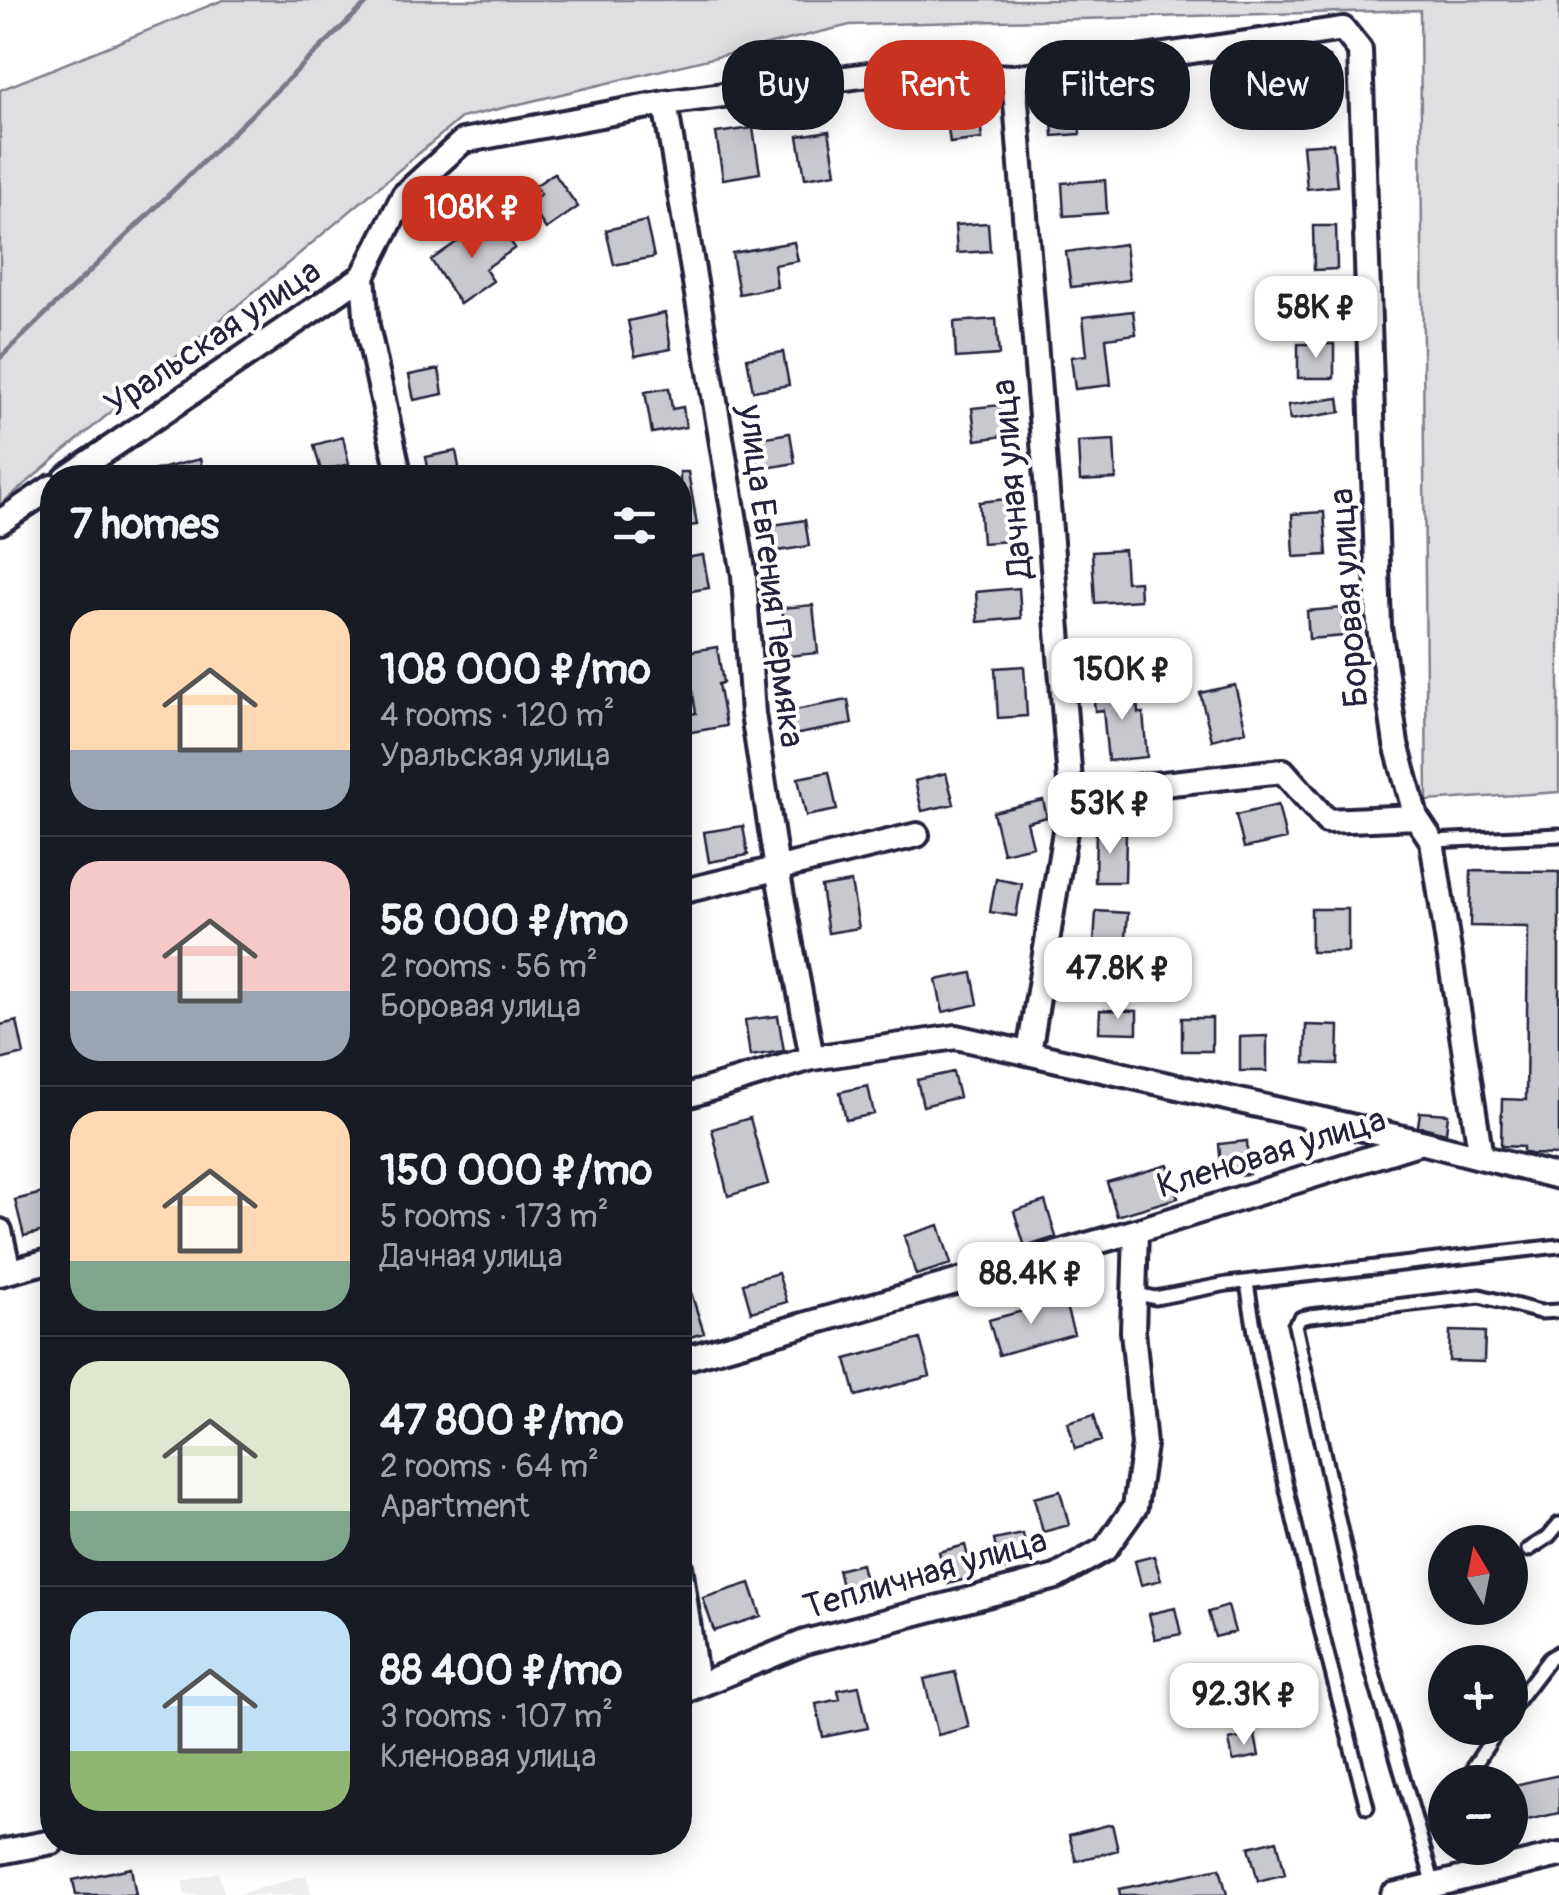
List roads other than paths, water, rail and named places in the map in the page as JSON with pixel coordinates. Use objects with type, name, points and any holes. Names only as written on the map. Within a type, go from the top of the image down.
[{"type":"street","name":"Уральская улица","points":[[85,465],[363,276],[404,195],[463,141],[666,102],[890,72],[1014,77],[1343,28]]},
{"type":"street","name":"Боровая улица","points":[[1343,28],[1360,50],[1380,627],[1396,744],[1416,818],[1432,840],[1481,1157]]},
{"type":"street","name":"Дачная улица","points":[[1014,77],[1071,794],[1028,1053]]},
{"type":"street","name":"улица Евгения Пермяка","points":[[666,102],[744,575],[753,714],[812,1058]]},
{"type":"street","points":[[363,276],[367,326],[397,465]]},
{"type":"street","points":[[103,453],[105,465]]},
{"type":"street","points":[[0,522],[40,495]]},
{"type":"street","points":[[1071,794],[1282,770],[1327,821],[1416,818]]},
{"type":"street","points":[[692,889],[917,835]]},
{"type":"street","points":[[692,1094],[812,1058],[956,1037],[1559,1177]]},
{"type":"street","name":"Кленовая улица","points":[[692,1357],[1136,1231],[1421,1142]]},
{"type":"street","points":[[0,1230],[5,1272],[40,1263]]},
{"type":"street","name":"Тепличная улица","points":[[692,1687],[806,1642],[1056,1577],[1106,1549],[1135,1507],[1144,1446],[1133,1330],[1136,1231]]},
{"type":"street","points":[[0,1852],[40,1844]]},
{"type":"street","points":[[1392,1895],[1559,1855]]},
{"type":"lane","points":[[1432,840],[1559,836]]},
{"type":"lane","points":[[1134,1293],[1155,1298],[1202,1288],[1559,1246]]},
{"type":"lane","points":[[1247,1284],[1262,1384],[1312,1598],[1367,1806]]},
{"type":"lane","points":[[1434,1885],[1370,1663],[1295,1326],[1301,1318],[1310,1316],[1480,1296],[1540,1312],[1559,1311]]},
{"type":"lane","points":[[1528,1550],[1548,1538],[1559,1524]]},
{"type":"lane","points":[[1528,1686],[1559,1652]]},
{"type":"lane","points":[[1479,1865],[1480,1874]]},
{"type":"waterway","points":[[0,358],[370,0]]}]
